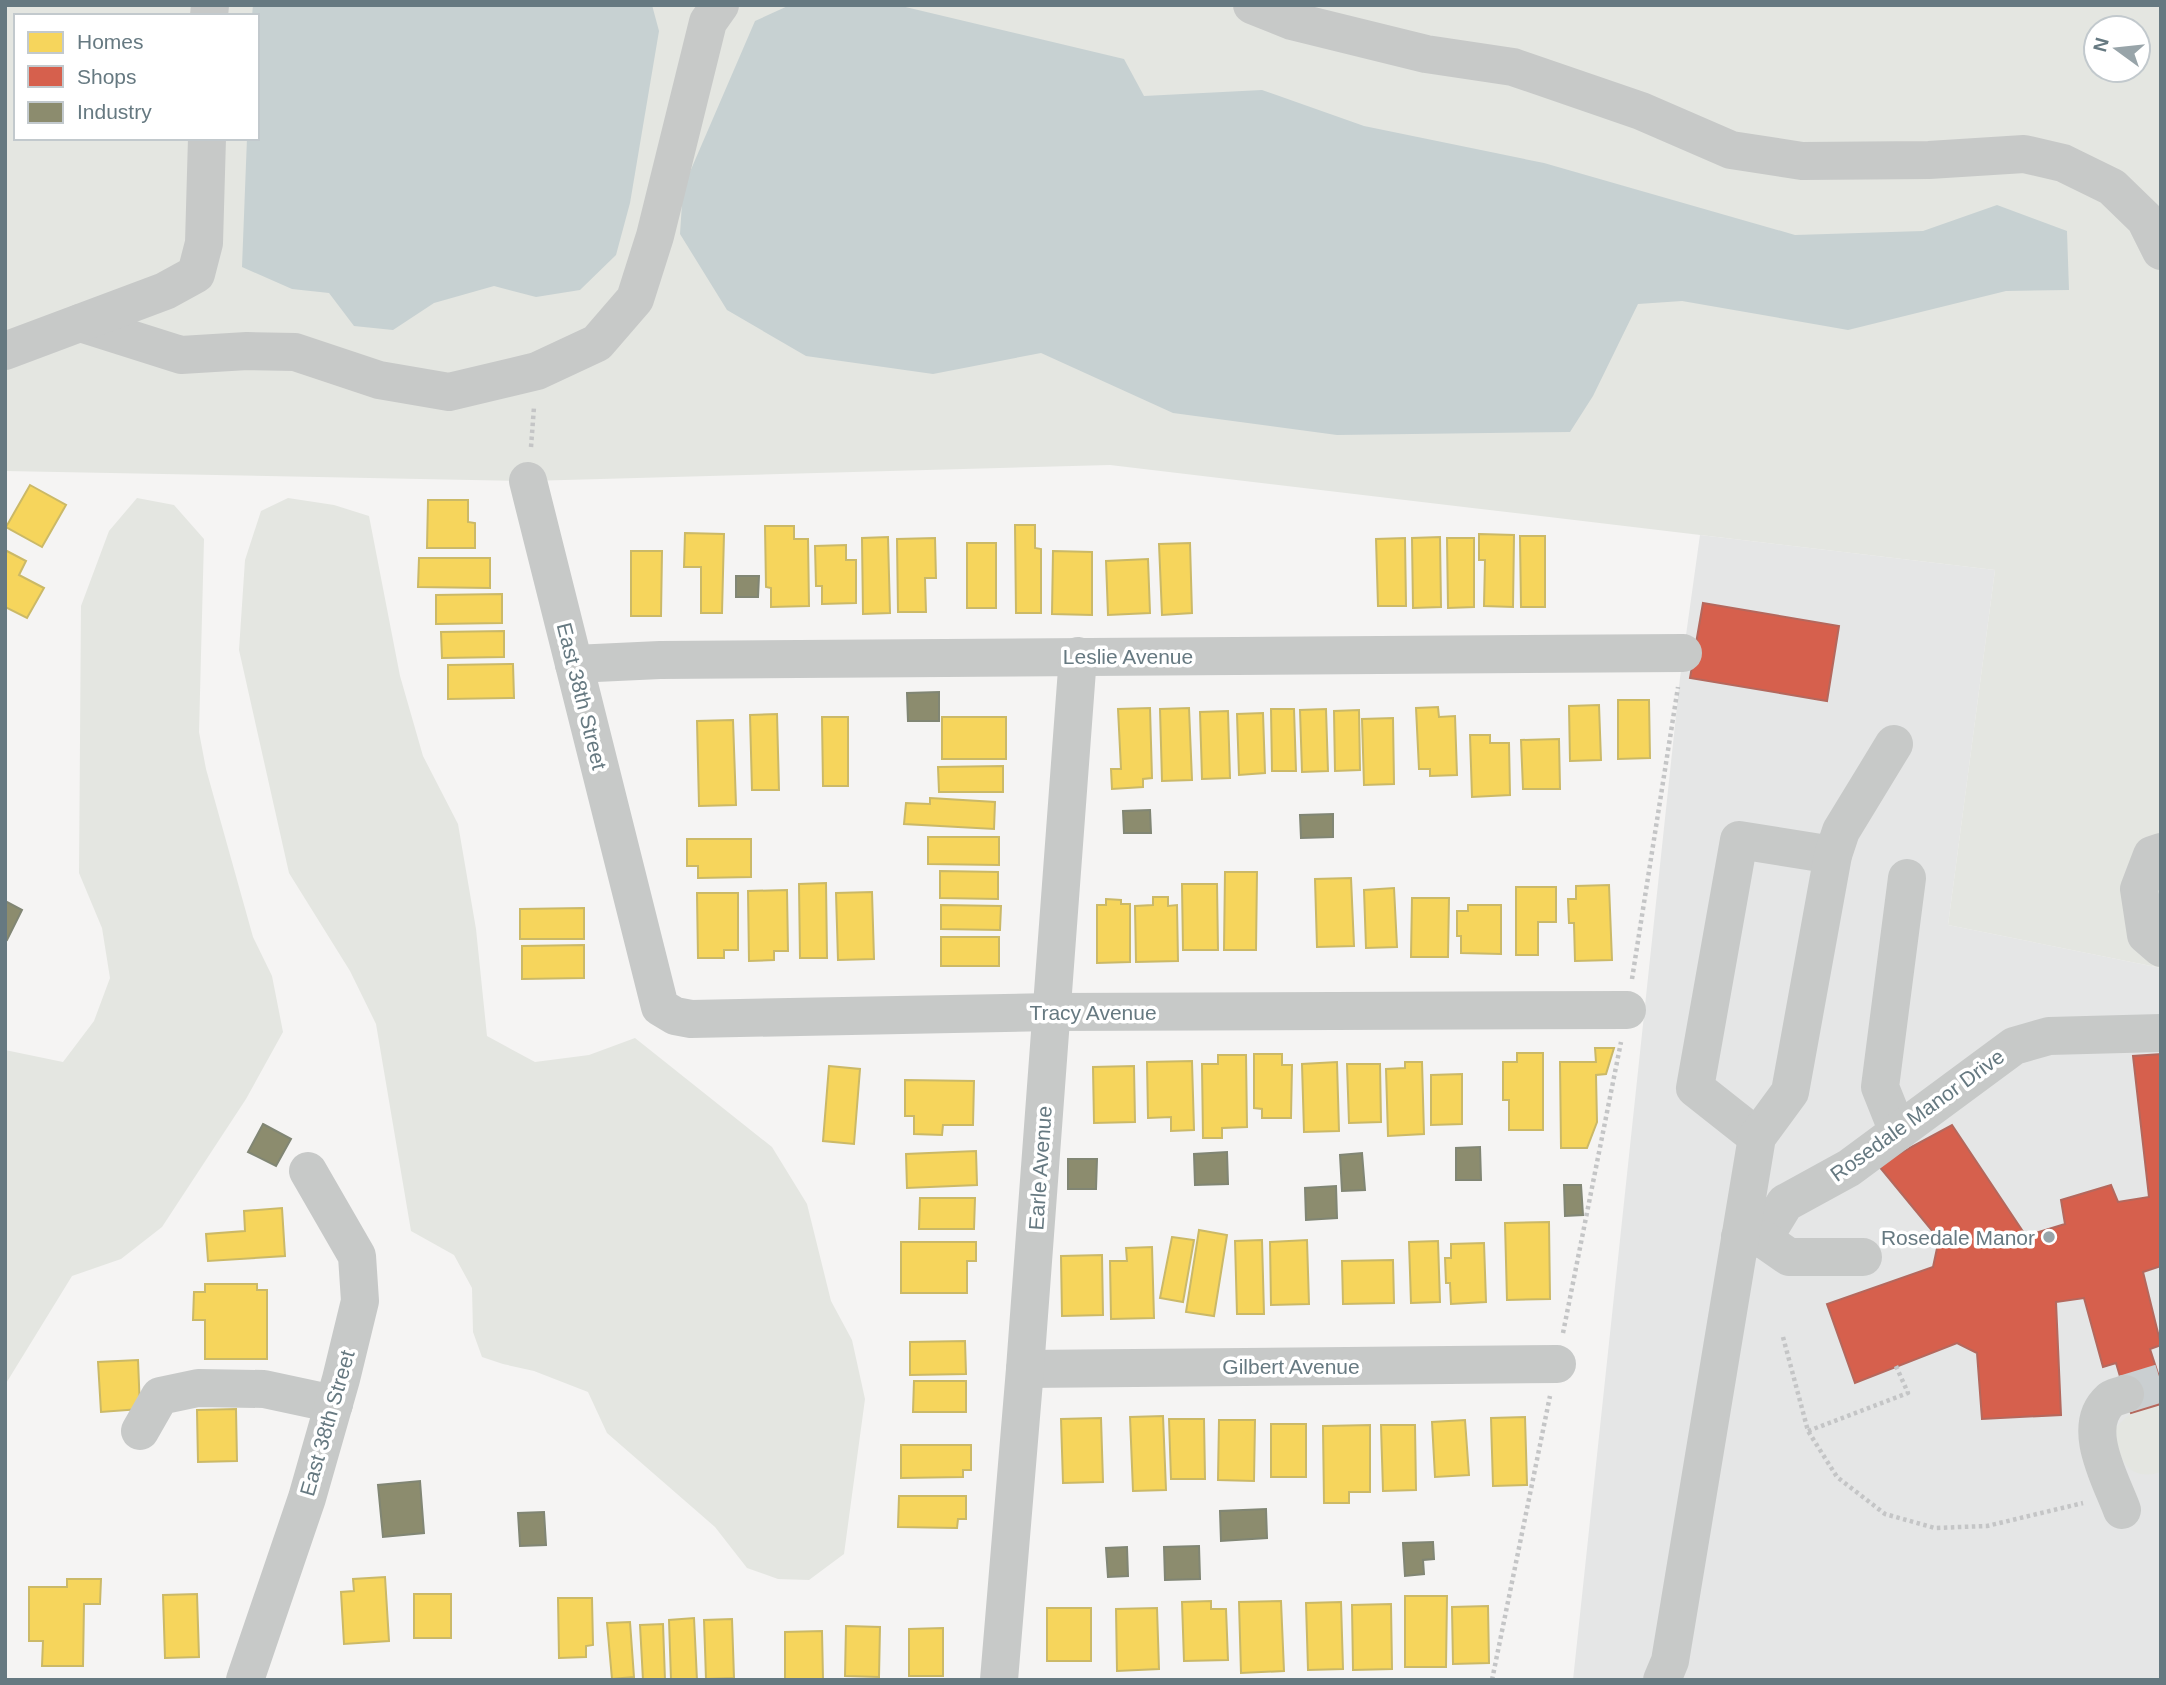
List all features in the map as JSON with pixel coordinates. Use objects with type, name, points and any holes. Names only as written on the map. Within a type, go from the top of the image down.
[{"type":"street","points":[[80,323],[181,355],[247,351],[295,352],[379,380],[449,392],[537,372],[597,343],[635,299],[655,236],[708,22],[720,5]]},
{"type":"street","points":[[1252,5],[1292,21],[1426,54],[1513,66],[1641,111],[1731,150],[1802,161],[1929,160],[2024,154],[2063,163],[2112,187],[2145,219],[2161,251]]},
{"type":"street","points":[[5,351],[164,291],[196,274],[204,243],[206,140]]},
{"type":"street","name":"East 38th Street","points":[[528,481],[636,912]]},
{"type":"street","name":"Leslie Avenue","points":[[574,664],[660,660],[1078,656],[1681,665]]},
{"type":"street","name":"Earle Avenue","points":[[999,1680],[1078,656]]},
{"type":"street","points":[[1662,1680],[1670,1661],[1730,1312],[1751,1238],[1757,1137],[1790,1092],[1833,855],[1841,831],[1894,744]]},
{"type":"street","points":[[1757,1137],[1695,1088],[1739,839],[1833,855]]},
{"type":"street","points":[[2161,852],[2152,855],[2138,889],[2146,935],[2161,948]]},
{"type":"street","points":[[1898,1132],[1880,1087],[1907,878]]},
{"type":"street","name":"Tracy Avenue","points":[[636,912],[660,1007],[675,1016],[691,1019],[1052,1012],[1627,1010]]},
{"type":"street","name":"Rosedale Manor Drive","points":[[1751,1238],[1785,1203],[1849,1168],[2014,1046],[2049,1036],[2161,1033]]},
{"type":"street","name":"East 38th Street","points":[[245,1680],[307,1498],[360,1301],[357,1256],[308,1171]]},
{"type":"street","points":[[1751,1238],[1789,1257],[1863,1256]]},
{"type":"street","name":"Gilbert Avenue","points":[[1025,1368],[1557,1364]]},
{"type":"street","points":[[140,1431],[160,1396],[198,1388],[264,1389],[334,1404]]},
{"type":"street","points":[[2122,1510],[2096,1441],[2098,1419],[2110,1399],[2125,1394]]},
{"type":"path","points":[[528,481],[537,372]]},
{"type":"path","points":[[1492,1680],[1627,1010],[1681,665]]},
{"type":"path","points":[[1783,1337],[1808,1431],[1837,1477],[1885,1514],[1935,1528],[1987,1526],[2079,1502],[2122,1510]]},
{"type":"path","points":[[1808,1431],[1908,1393],[1896,1366]]},
{"type":"shaded area","points":[[5,5],[2161,5],[2161,968],[1948,925],[1995,570],[1110,465],[528,481],[5,471]]},
{"type":"shaded area","points":[[253,5],[652,5],[659,31],[630,203],[616,255],[580,290],[536,297],[494,286],[434,303],[393,330],[354,326],[329,293],[292,289],[242,267],[247,140],[259,140],[259,14],[252,14]]},
{"type":"shaded area","points":[[790,5],[897,5],[1124,59],[1144,96],[1262,90],[1364,126],[1544,163],[1795,235],[1923,231],[1997,205],[2067,231],[2069,290],[2006,291],[1848,330],[1682,301],[1638,304],[1593,396],[1570,432],[1337,435],[1173,413],[1041,353],[933,374],[806,356],[727,310],[680,234],[683,188],[755,21]]},
{"type":"shaded area","points":[[137,498],[174,505],[204,539],[199,732],[206,769],[253,937],[272,976],[283,1032],[246,1099],[162,1227],[121,1259],[72,1276],[5,1385],[5,1050],[63,1062],[94,1021],[110,978],[102,928],[79,873],[81,606],[109,531]]},
{"type":"shaded area","points":[[288,498],[334,505],[369,516],[400,676],[423,756],[458,824],[476,929],[487,1036],[535,1062],[589,1055],[635,1038],[772,1147],[807,1204],[831,1301],[852,1340],[865,1399],[844,1554],[809,1580],[778,1579],[747,1568],[715,1527],[607,1433],[588,1392],[534,1371],[482,1357],[473,1332],[472,1288],[454,1255],[411,1231],[376,1024],[350,971],[289,873],[239,650],[245,560],[261,511]]},
{"type":"shaded area","points":[[1700,535],[1995,570],[1948,925],[2161,968],[2161,1680],[1573,1680],[1680,678]]},
{"type":"shaded area","points":[[2161,1404],[2161,1472],[2140,1474],[2132,1470],[2121,1457],[2116,1427],[2131,1413]]},
{"type":"building: Homes","points":[[30,485],[66,505],[42,547],[6,527]]},
{"type":"building: Homes","points":[[428,500],[468,500],[468,522],[475,523],[475,548],[427,548]]},
{"type":"building: Homes","points":[[1015,525],[1035,525],[1035,548],[1041,549],[1041,613],[1016,613]]},
{"type":"building: Homes","points":[[765,526],[794,526],[794,539],[808,539],[809,606],[771,607],[771,588],[766,587]]},
{"type":"building: Homes","points":[[685,533],[724,534],[722,613],[701,613],[701,567],[684,567]]},
{"type":"building: Homes","points":[[1479,534],[1514,535],[1513,607],[1484,606],[1485,560],[1479,560]]},
{"type":"building: Homes","points":[[1520,536],[1545,536],[1545,607],[1521,607]]},
{"type":"building: Homes","points":[[888,537],[890,613],[863,614],[862,538]]},
{"type":"building: Homes","points":[[1440,537],[1441,607],[1413,608],[1412,538]]},
{"type":"building: Homes","points":[[935,538],[936,578],[925,578],[926,612],[898,612],[897,539]]},
{"type":"building: Homes","points":[[1405,538],[1406,606],[1378,606],[1376,539]]},
{"type":"building: Homes","points":[[1447,538],[1474,538],[1474,607],[1448,608]]},
{"type":"building: Homes","points":[[967,543],[996,543],[996,608],[967,608]]},
{"type":"building: Homes","points":[[1190,543],[1192,613],[1162,615],[1159,544]]},
{"type":"building: Homes","points":[[846,545],[846,560],[856,560],[856,603],[822,604],[822,586],[816,586],[815,546]]},
{"type":"building: Homes","points":[[5,550],[26,561],[19,575],[44,588],[27,618],[5,607]]},
{"type":"building: Homes","points":[[631,551],[662,551],[661,616],[631,616]]},
{"type":"building: Homes","points":[[1053,551],[1092,552],[1092,615],[1052,614]]},
{"type":"building: Homes","points":[[419,558],[490,558],[490,588],[418,587]]},
{"type":"building: Homes","points":[[1148,559],[1150,613],[1108,615],[1106,561]]},
{"type":"building: Homes","points":[[502,594],[502,623],[436,624],[436,595]]},
{"type":"building: Homes","points":[[504,631],[504,657],[442,658],[441,632]]},
{"type":"building: Homes","points":[[513,664],[514,698],[448,699],[448,665]]},
{"type":"building: Homes","points":[[1618,700],[1649,700],[1650,758],[1618,759]]},
{"type":"building: Homes","points":[[1599,705],[1601,760],[1570,761],[1569,706]]},
{"type":"building: Homes","points":[[1438,707],[1439,717],[1455,716],[1457,775],[1430,776],[1430,769],[1419,769],[1416,708]]},
{"type":"building: Homes","points":[[1150,708],[1152,778],[1143,779],[1143,787],[1112,789],[1111,769],[1121,769],[1118,709]]},
{"type":"building: Homes","points":[[1189,708],[1192,780],[1162,781],[1160,709]]},
{"type":"building: Homes","points":[[1271,709],[1294,709],[1296,771],[1272,771]]},
{"type":"building: Homes","points":[[1326,709],[1328,771],[1302,772],[1300,710]]},
{"type":"building: Homes","points":[[1359,710],[1360,770],[1335,771],[1334,711]]},
{"type":"building: Homes","points":[[1228,711],[1230,778],[1202,779],[1200,712]]},
{"type":"building: Homes","points":[[1263,713],[1265,773],[1239,775],[1237,714]]},
{"type":"building: Homes","points":[[777,714],[779,790],[752,790],[750,715]]},
{"type":"building: Homes","points":[[822,717],[848,717],[848,786],[823,786]]},
{"type":"building: Homes","points":[[942,717],[1006,717],[1006,759],[942,759]]},
{"type":"building: Homes","points":[[1393,718],[1394,784],[1364,785],[1362,719]]},
{"type":"building: Homes","points":[[733,720],[736,805],[699,806],[697,721]]},
{"type":"building: Homes","points":[[1470,735],[1490,735],[1490,743],[1509,743],[1510,795],[1472,797]]},
{"type":"building: Homes","points":[[1559,739],[1560,789],[1523,789],[1521,740]]},
{"type":"building: Homes","points":[[1003,766],[1003,792],[939,792],[938,767]]},
{"type":"building: Homes","points":[[930,798],[995,802],[994,829],[904,824],[906,803],[930,804]]},
{"type":"building: Homes","points":[[928,837],[999,837],[999,865],[928,864]]},
{"type":"building: Homes","points":[[687,839],[751,839],[751,877],[698,878],[698,866],[687,866]]},
{"type":"building: Homes","points":[[940,871],[998,872],[998,899],[940,898]]},
{"type":"building: Homes","points":[[1225,872],[1257,872],[1256,950],[1224,950]]},
{"type":"building: Homes","points":[[1351,878],[1354,946],[1317,947],[1315,879]]},
{"type":"building: Homes","points":[[826,883],[827,958],[800,958],[799,884]]},
{"type":"building: Homes","points":[[1182,884],[1217,884],[1218,950],[1183,950]]},
{"type":"building: Homes","points":[[1609,885],[1612,960],[1575,961],[1574,923],[1569,923],[1568,899],[1576,899],[1576,886]]},
{"type":"building: Homes","points":[[1516,887],[1556,887],[1556,922],[1538,922],[1538,955],[1516,955]]},
{"type":"building: Homes","points":[[1394,888],[1397,947],[1366,948],[1364,890]]},
{"type":"building: Homes","points":[[787,890],[788,951],[774,951],[774,960],[749,961],[748,891]]},
{"type":"building: Homes","points":[[872,892],[874,959],[838,960],[836,893]]},
{"type":"building: Homes","points":[[697,893],[738,893],[738,950],[724,950],[724,958],[698,958]]},
{"type":"building: Homes","points":[[1153,897],[1168,897],[1168,906],[1177,905],[1178,961],[1136,962],[1135,906],[1153,905]]},
{"type":"building: Homes","points":[[1412,898],[1449,898],[1448,957],[1411,957]]},
{"type":"building: Homes","points":[[1106,899],[1130,904],[1130,962],[1097,963],[1097,905],[1106,905]]},
{"type":"building: Homes","points":[[941,905],[1001,906],[1000,930],[941,929]]},
{"type":"building: Homes","points":[[1468,905],[1501,905],[1501,954],[1461,953],[1461,936],[1457,936],[1457,911],[1468,911]]},
{"type":"building: Homes","points":[[584,908],[584,939],[520,939],[520,909]]},
{"type":"building: Homes","points":[[941,937],[999,937],[999,966],[941,966]]},
{"type":"building: Homes","points":[[584,945],[584,978],[522,979],[522,946]]},
{"type":"building: Homes","points":[[1595,1048],[1614,1048],[1606,1074],[1596,1075],[1597,1122],[1587,1148],[1561,1148],[1560,1062],[1596,1062]]},
{"type":"building: Homes","points":[[1517,1053],[1543,1053],[1543,1130],[1509,1130],[1509,1100],[1503,1100],[1503,1062],[1517,1062]]},
{"type":"building: Homes","points":[[1254,1054],[1282,1054],[1282,1065],[1292,1065],[1291,1118],[1262,1118],[1262,1109],[1254,1108]]},
{"type":"building: Homes","points":[[1218,1055],[1246,1055],[1247,1127],[1222,1128],[1222,1138],[1203,1138],[1202,1064],[1218,1064]]},
{"type":"building: Homes","points":[[1192,1061],[1194,1130],[1171,1131],[1171,1117],[1148,1118],[1147,1062]]},
{"type":"building: Homes","points":[[1337,1062],[1339,1131],[1304,1132],[1302,1064]]},
{"type":"building: Homes","points":[[1405,1062],[1422,1062],[1424,1134],[1388,1136],[1386,1069],[1405,1068]]},
{"type":"building: Homes","points":[[1347,1064],[1380,1064],[1381,1122],[1349,1123]]},
{"type":"building: Homes","points":[[829,1066],[860,1069],[854,1144],[823,1141]]},
{"type":"building: Homes","points":[[1134,1066],[1135,1122],[1094,1123],[1093,1067]]},
{"type":"building: Homes","points":[[1462,1074],[1462,1124],[1431,1125],[1431,1075]]},
{"type":"building: Homes","points":[[905,1080],[974,1081],[973,1125],[943,1125],[942,1135],[914,1134],[914,1116],[905,1116]]},
{"type":"building: Homes","points":[[976,1151],[977,1185],[907,1188],[906,1154]]},
{"type":"building: Homes","points":[[920,1198],[975,1198],[974,1229],[919,1229]]},
{"type":"building: Homes","points":[[282,1208],[285,1256],[208,1261],[206,1234],[245,1231],[244,1211]]},
{"type":"building: Homes","points":[[1549,1222],[1550,1299],[1507,1300],[1505,1223]]},
{"type":"building: Homes","points":[[1199,1230],[1227,1235],[1214,1316],[1186,1312]]},
{"type":"building: Homes","points":[[1172,1237],[1194,1240],[1183,1302],[1160,1298]]},
{"type":"building: Homes","points":[[1262,1240],[1264,1314],[1237,1314],[1235,1241]]},
{"type":"building: Homes","points":[[1307,1240],[1309,1304],[1271,1305],[1270,1242]]},
{"type":"building: Homes","points":[[1438,1241],[1440,1302],[1411,1303],[1409,1242]]},
{"type":"building: Homes","points":[[901,1242],[976,1242],[976,1261],[967,1261],[967,1293],[901,1293]]},
{"type":"building: Homes","points":[[1484,1243],[1486,1302],[1451,1304],[1450,1283],[1446,1283],[1445,1258],[1451,1258],[1451,1244]]},
{"type":"building: Homes","points":[[1152,1247],[1154,1318],[1111,1319],[1110,1261],[1127,1261],[1126,1248]]},
{"type":"building: Homes","points":[[1102,1255],[1103,1315],[1062,1316],[1061,1256]]},
{"type":"building: Homes","points":[[1393,1260],[1394,1303],[1343,1304],[1342,1261]]},
{"type":"building: Homes","points":[[205,1284],[257,1284],[257,1290],[267,1290],[267,1359],[205,1359],[205,1320],[193,1320],[194,1292],[205,1292]]},
{"type":"building: Homes","points":[[965,1341],[966,1374],[910,1375],[910,1342]]},
{"type":"building: Homes","points":[[138,1360],[140,1409],[101,1412],[98,1362]]},
{"type":"building: Homes","points":[[914,1381],[966,1381],[966,1412],[913,1412]]},
{"type":"building: Homes","points":[[236,1409],[237,1461],[198,1462],[197,1410]]},
{"type":"building: Homes","points":[[1163,1416],[1166,1490],[1133,1491],[1130,1417]]},
{"type":"building: Homes","points":[[1525,1417],[1527,1485],[1493,1486],[1491,1418]]},
{"type":"building: Homes","points":[[1101,1418],[1103,1482],[1063,1483],[1061,1419]]},
{"type":"building: Homes","points":[[1169,1419],[1204,1419],[1205,1479],[1171,1479]]},
{"type":"building: Homes","points":[[1219,1420],[1255,1420],[1254,1481],[1218,1480]]},
{"type":"building: Homes","points":[[1465,1420],[1469,1475],[1435,1477],[1432,1422]]},
{"type":"building: Homes","points":[[1271,1424],[1306,1424],[1306,1477],[1271,1477]]},
{"type":"building: Homes","points":[[1370,1425],[1370,1492],[1349,1492],[1349,1503],[1324,1503],[1323,1426]]},
{"type":"building: Homes","points":[[1381,1425],[1415,1425],[1416,1490],[1383,1491]]},
{"type":"building: Homes","points":[[901,1445],[971,1445],[971,1470],[963,1470],[963,1477],[901,1478]]},
{"type":"building: Homes","points":[[899,1496],[966,1496],[966,1519],[958,1519],[957,1528],[898,1527]]},
{"type":"building: Homes","points":[[385,1577],[389,1641],[344,1644],[341,1592],[354,1591],[353,1579]]},
{"type":"building: Homes","points":[[67,1579],[101,1579],[100,1604],[84,1604],[83,1666],[42,1666],[43,1641],[29,1641],[29,1587],[67,1587]]},
{"type":"building: Homes","points":[[197,1594],[199,1657],[165,1658],[163,1595]]},
{"type":"building: Homes","points":[[414,1594],[451,1594],[451,1638],[414,1638]]},
{"type":"building: Homes","points":[[1405,1596],[1447,1596],[1446,1667],[1405,1667]]},
{"type":"building: Homes","points":[[558,1598],[592,1598],[593,1645],[586,1646],[586,1657],[559,1658]]},
{"type":"building: Homes","points":[[1211,1601],[1211,1609],[1226,1609],[1228,1660],[1184,1661],[1182,1602]]},
{"type":"building: Homes","points":[[1281,1601],[1284,1671],[1241,1673],[1239,1602]]},
{"type":"building: Homes","points":[[1341,1602],[1343,1669],[1308,1670],[1306,1603]]},
{"type":"building: Homes","points":[[1391,1604],[1392,1669],[1353,1670],[1352,1605]]},
{"type":"building: Homes","points":[[1488,1606],[1489,1663],[1453,1664],[1452,1607]]},
{"type":"building: Homes","points":[[1047,1608],[1091,1608],[1091,1661],[1047,1661]]},
{"type":"building: Homes","points":[[1157,1608],[1159,1669],[1117,1671],[1116,1609]]},
{"type":"building: Homes","points":[[694,1618],[697,1680],[671,1680],[669,1620]]},
{"type":"building: Homes","points":[[732,1619],[734,1678],[706,1679],[704,1620]]},
{"type":"building: Homes","points":[[630,1622],[634,1677],[612,1679],[607,1623]]},
{"type":"building: Homes","points":[[663,1624],[665,1680],[643,1680],[640,1625]]},
{"type":"building: Homes","points":[[846,1626],[880,1627],[879,1677],[845,1676]]},
{"type":"building: Homes","points":[[943,1628],[943,1676],[909,1676],[909,1629]]},
{"type":"building: Homes","points":[[822,1631],[823,1679],[785,1679],[785,1632]]},
{"type":"building: Shops","points":[[1703,603],[1839,626],[1827,701],[1690,678]]},
{"type":"building: Shops","name":"Rosedale Manor","points":[[2161,1054],[2161,1266],[2143,1272],[2161,1345],[2150,1349],[2161,1383],[2161,1404],[2131,1413],[2116,1363],[2103,1367],[2084,1298],[2056,1302],[2061,1415],[1982,1419],[1977,1353],[1957,1343],[1855,1383],[1827,1304],[1933,1267],[1939,1239],[1878,1165],[1952,1125],[2026,1236],[2065,1224],[2061,1200],[2111,1185],[2118,1202],[2149,1197],[2133,1056]]},
{"type":"building: Industry","points":[[736,576],[759,576],[758,597],[736,597]]},
{"type":"building: Industry","points":[[939,692],[939,721],[908,721],[907,693]]},
{"type":"building: Industry","points":[[1150,810],[1151,833],[1124,833],[1123,811]]},
{"type":"building: Industry","points":[[1333,814],[1333,837],[1301,838],[1300,815]]},
{"type":"building: Industry","points":[[5,901],[22,910],[7,940],[5,939]]},
{"type":"building: Industry","points":[[263,1124],[291,1139],[276,1166],[248,1152]]},
{"type":"building: Industry","points":[[1480,1147],[1481,1180],[1456,1180],[1456,1148]]},
{"type":"building: Industry","points":[[1227,1152],[1228,1184],[1195,1185],[1194,1154]]},
{"type":"building: Industry","points":[[1362,1153],[1365,1190],[1342,1191],[1340,1155]]},
{"type":"building: Industry","points":[[1068,1159],[1097,1159],[1096,1189],[1068,1189]]},
{"type":"building: Industry","points":[[1564,1185],[1581,1185],[1583,1215],[1565,1216]]},
{"type":"building: Industry","points":[[1336,1186],[1337,1218],[1306,1220],[1305,1188]]},
{"type":"building: Industry","points":[[420,1481],[424,1533],[383,1537],[378,1485]]},
{"type":"building: Industry","points":[[1266,1509],[1267,1538],[1221,1541],[1220,1511]]},
{"type":"building: Industry","points":[[544,1512],[546,1545],[520,1546],[518,1513]]},
{"type":"building: Industry","points":[[1433,1542],[1434,1559],[1423,1560],[1424,1574],[1405,1576],[1403,1543]]},
{"type":"building: Industry","points":[[1199,1546],[1200,1579],[1165,1580],[1164,1547]]},
{"type":"building: Industry","points":[[1127,1547],[1128,1576],[1108,1577],[1106,1548]]},
{"type":"tunnel","points":[[2125,1394],[2161,1383]]},
{"type":"place","name":"Rosedale Manor","points":[[2049,1237]]}]
